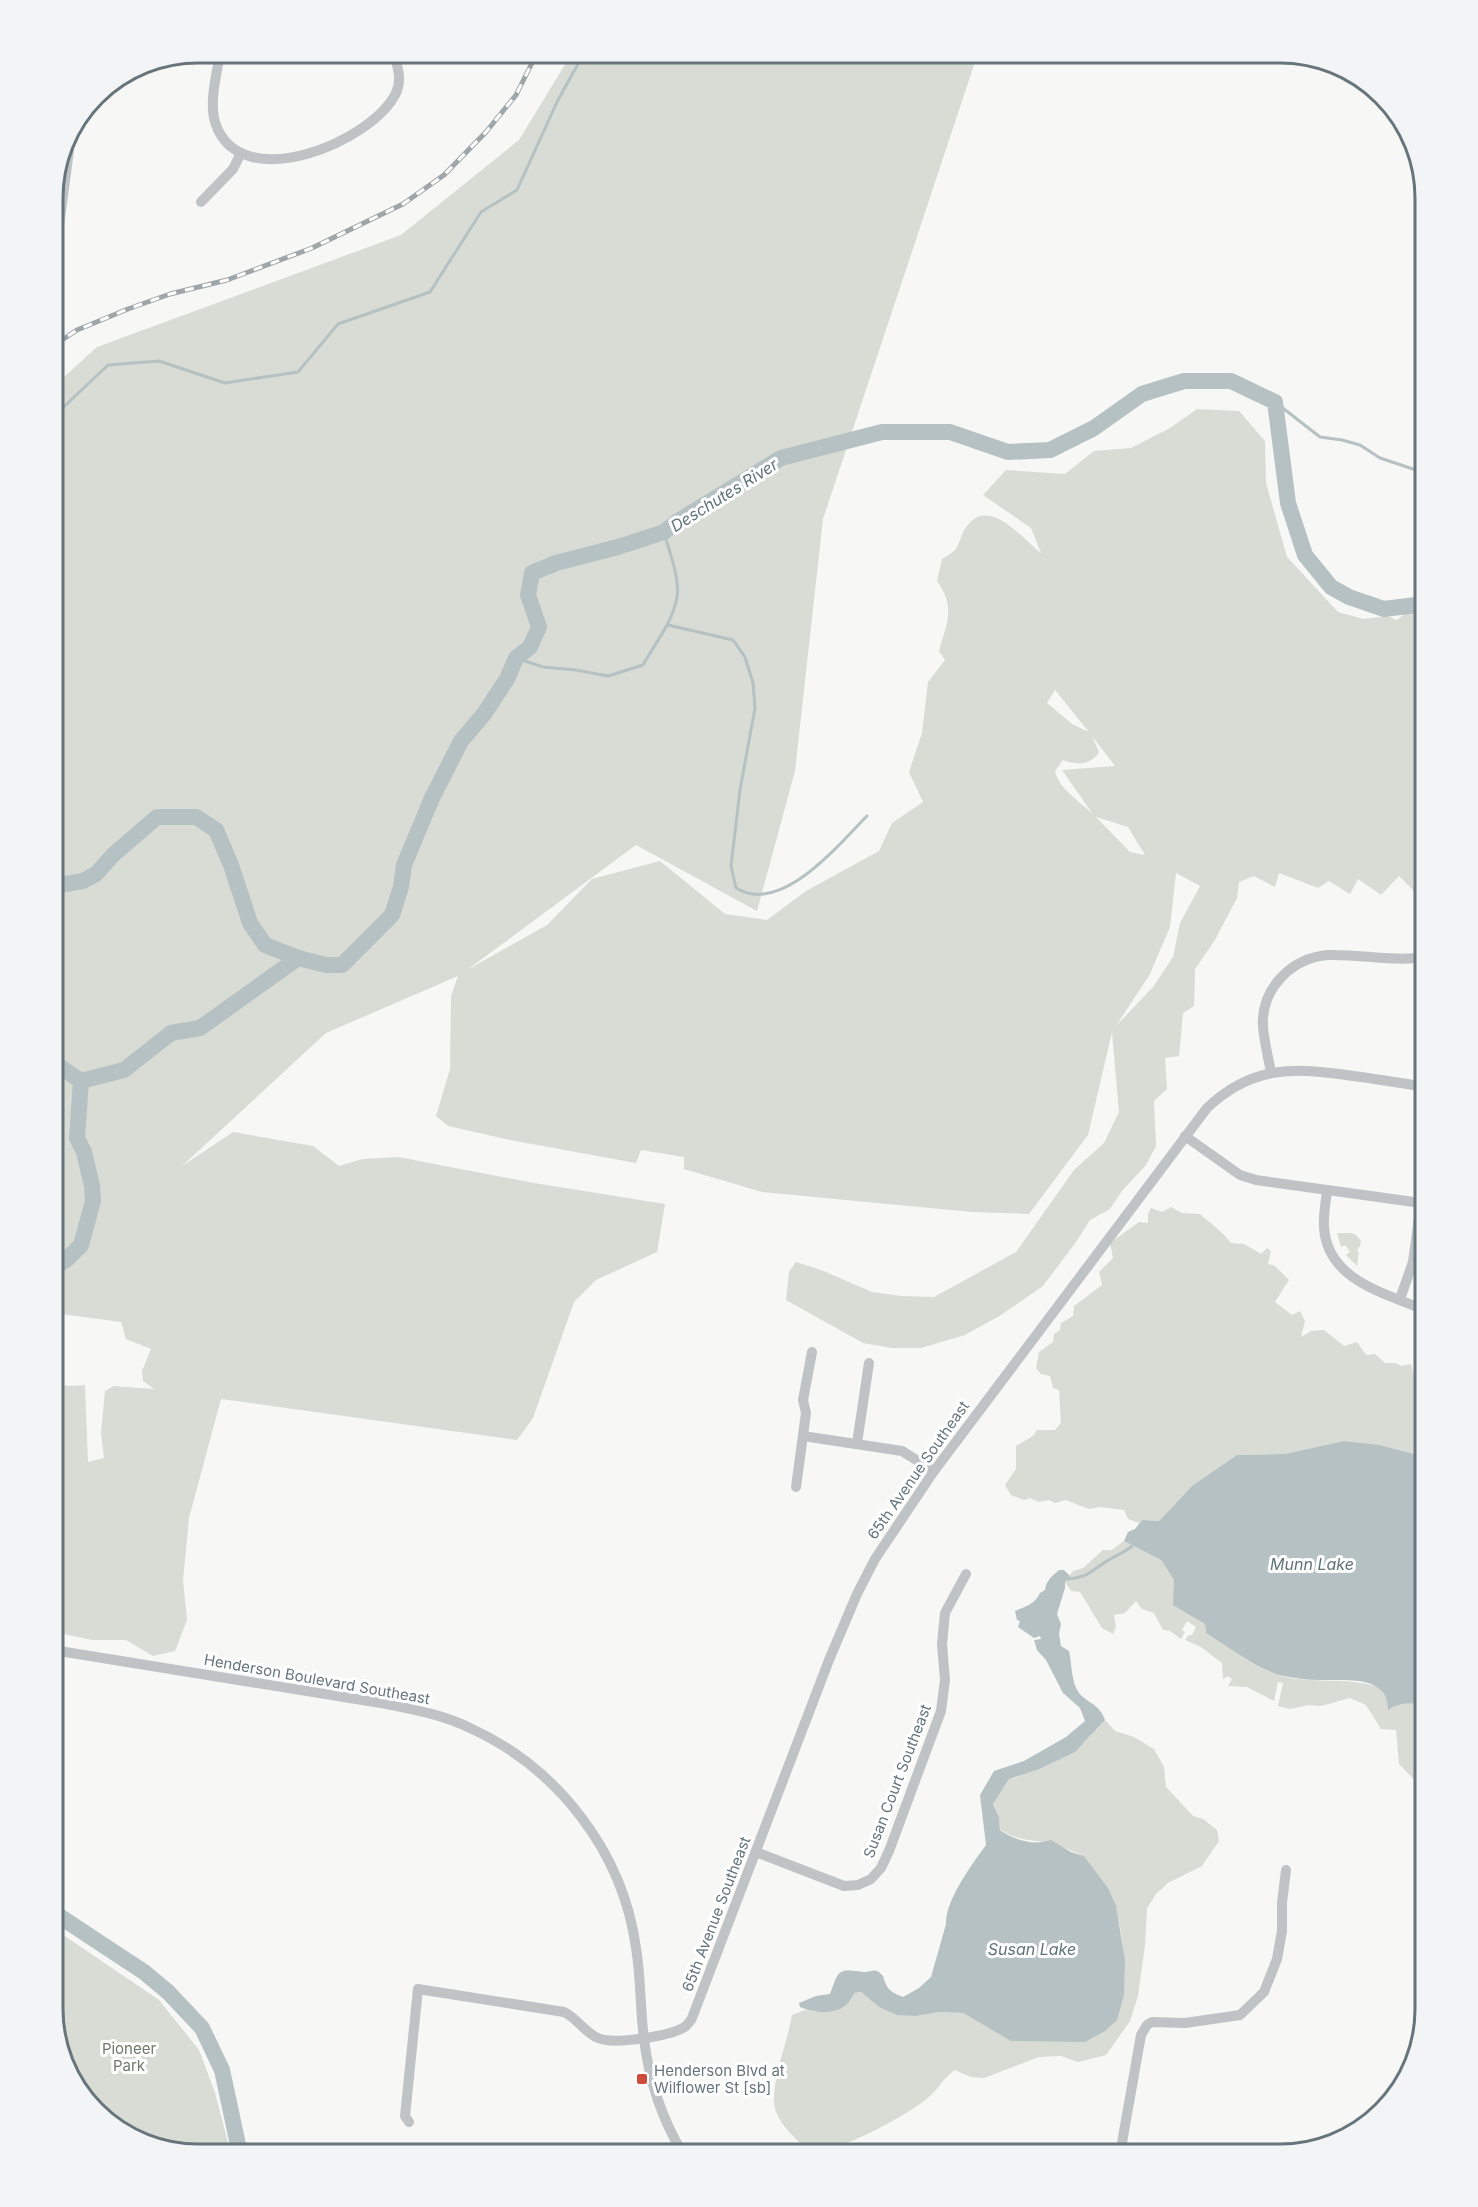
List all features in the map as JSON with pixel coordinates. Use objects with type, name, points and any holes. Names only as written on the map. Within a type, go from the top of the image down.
[{"type":"street","points":[[219,63],[213,118],[217,128],[229,145],[240,153],[251,157],[274,159],[300,157],[360,130],[383,112],[397,91],[398,63]]},
{"type":"street","points":[[201,202],[233,169],[240,153]]},
{"type":"street","points":[[63,196],[66,170]]},
{"type":"street","points":[[1271,1072],[1264,1037],[1263,1015],[1272,988],[1287,971],[1305,961],[1326,956],[1415,958]]},
{"type":"street","name":"65th Avenue Southeast","points":[[409,2122],[405,2116],[418,1989],[564,2012],[589,2032],[606,2040],[644,2038],[687,2026],[829,1660],[881,1548],[934,1471],[1185,1136],[1216,1099],[1240,1083],[1271,1072],[1294,1069],[1415,1085]]},
{"type":"street","points":[[1185,1136],[1240,1175],[1256,1180],[1415,1202]]},
{"type":"street","points":[[1327,1190],[1324,1227],[1332,1256],[1350,1277],[1415,1306]]},
{"type":"street","points":[[1400,1299],[1413,1262],[1415,1247]]},
{"type":"street","points":[[796,1488],[806,1413],[803,1400],[812,1352]]},
{"type":"street","points":[[856,1443],[869,1363]]},
{"type":"street","points":[[803,1436],[903,1451],[934,1471]]},
{"type":"street","name":"Susan Court Southeast","points":[[756,1852],[844,1886],[858,1885],[876,1874],[889,1851],[941,1711],[945,1680],[942,1644],[945,1613],[966,1574]]},
{"type":"street","name":"Henderson Boulevard Southeast","points":[[63,1652],[431,1713],[471,1728],[507,1748],[540,1772],[569,1801],[593,1833],[613,1868],[626,1902],[636,1948],[649,2068],[660,2105],[679,2144]]},
{"type":"street","points":[[1122,2144],[1141,2035],[1147,2025],[1152,2022],[1185,2023],[1240,2015],[1264,1992],[1277,1959],[1282,1931],[1282,1903],[1286,1870]]},
{"type":"green space","points":[[566,63],[975,63],[823,519],[795,771],[757,911],[636,845],[467,970],[547,925],[592,879],[660,861],[725,914],[767,920],[806,891],[879,851],[892,823],[923,802],[909,772],[922,733],[928,682],[945,660],[939,651],[948,615],[946,599],[937,581],[942,559],[956,548],[967,526],[976,518],[986,515],[1006,523],[1041,553],[1031,528],[983,495],[1006,470],[1065,474],[1094,451],[1131,448],[1170,428],[1197,409],[1239,411],[1265,441],[1266,483],[1287,557],[1338,612],[1363,619],[1388,616],[1397,620],[1409,611],[1415,612],[1415,890],[1399,876],[1381,895],[1358,879],[1350,894],[1329,881],[1318,888],[1279,873],[1275,887],[1254,876],[1239,882],[1237,898],[1215,940],[1195,969],[1194,1006],[1183,1013],[1179,1056],[1165,1058],[1167,1089],[1154,1101],[1156,1146],[1146,1165],[1122,1191],[1110,1209],[1090,1220],[1043,1286],[1001,1315],[965,1335],[921,1348],[892,1348],[863,1343],[786,1300],[789,1272],[796,1262],[872,1292],[934,1297],[1016,1252],[1074,1170],[1104,1143],[1119,1112],[1112,1032],[1088,1135],[1029,1214],[972,1212],[762,1192],[684,1169],[684,1157],[641,1150],[636,1163],[448,1126],[436,1116],[450,1069],[451,996],[458,976],[326,1033],[182,1166],[233,1132],[313,1146],[339,1166],[363,1159],[398,1157],[534,1183],[665,1204],[657,1252],[596,1280],[574,1302],[533,1418],[517,1440],[221,1399],[189,1518],[183,1580],[187,1620],[175,1651],[153,1656],[126,1640],[93,1640],[63,1634],[63,1384],[85,1385],[88,1462],[104,1458],[101,1433],[105,1391],[114,1386],[154,1389],[143,1381],[142,1371],[151,1349],[126,1339],[121,1322],[63,1314],[63,378],[97,347],[401,235],[519,140]],"holes":[[[1055,690],[1089,732],[1072,724],[1047,703]],[[1092,736],[1115,766],[1062,770],[1092,813],[1065,789],[1055,771],[1063,760],[1073,763],[1092,760],[1099,752]],[[1096,817],[1128,827],[1145,855],[1130,852]],[[1176,873],[1200,886],[1180,923],[1173,957],[1153,987],[1116,1026],[1150,974],[1170,927]]]},
{"type":"green space","points":[[1171,1207],[1182,1213],[1200,1214],[1231,1243],[1244,1244],[1261,1254],[1267,1248],[1271,1251],[1268,1264],[1275,1266],[1289,1280],[1275,1302],[1292,1315],[1300,1311],[1305,1321],[1301,1337],[1311,1331],[1324,1330],[1344,1346],[1357,1342],[1366,1355],[1375,1354],[1385,1363],[1396,1363],[1401,1366],[1411,1364],[1415,1376],[1415,1454],[1380,1445],[1344,1441],[1286,1454],[1237,1455],[1193,1485],[1159,1521],[1142,1520],[1139,1523],[1128,1519],[1124,1510],[1100,1507],[1089,1509],[1066,1500],[1055,1503],[1049,1500],[1039,1502],[1011,1495],[1005,1485],[1016,1469],[1016,1446],[1033,1436],[1037,1430],[1055,1430],[1061,1423],[1059,1390],[1053,1388],[1050,1376],[1041,1374],[1036,1368],[1039,1352],[1053,1342],[1054,1334],[1060,1330],[1061,1323],[1073,1316],[1074,1306],[1102,1285],[1099,1272],[1113,1258],[1110,1243],[1139,1222],[1148,1223],[1151,1208],[1162,1212]]},
{"type":"green space","points":[[1337,1233],[1351,1233],[1361,1241],[1357,1252],[1359,1252],[1357,1266],[1346,1255],[1350,1252],[1345,1245],[1341,1247]]},
{"type":"green space","points":[[1124,1541],[1161,1560],[1174,1580],[1174,1605],[1205,1624],[1206,1633],[1259,1667],[1291,1678],[1353,1682],[1379,1687],[1388,1701],[1388,1709],[1397,1705],[1415,1704],[1415,1781],[1399,1764],[1396,1730],[1381,1729],[1366,1705],[1350,1698],[1321,1706],[1308,1705],[1290,1709],[1278,1706],[1283,1683],[1278,1682],[1274,1701],[1247,1687],[1228,1686],[1232,1679],[1228,1676],[1223,1679],[1222,1663],[1201,1647],[1185,1640],[1192,1635],[1196,1627],[1187,1621],[1182,1630],[1185,1632],[1181,1639],[1170,1631],[1163,1630],[1154,1613],[1142,1609],[1136,1601],[1125,1613],[1114,1615],[1116,1627],[1113,1634],[1102,1628],[1080,1592],[1071,1591],[1065,1582],[1073,1571],[1083,1568],[1103,1550],[1112,1550]]},
{"type":"green space","points":[[1105,1720],[1115,1731],[1134,1737],[1154,1749],[1164,1767],[1166,1787],[1193,1816],[1203,1819],[1217,1830],[1219,1841],[1202,1866],[1168,1883],[1156,1894],[1147,1908],[1138,1996],[1130,2021],[1106,2055],[1078,2062],[1061,2056],[1039,2057],[984,2078],[971,2077],[955,2070],[921,2103],[857,2139],[844,2144],[802,2144],[780,2120],[774,2101],[778,2069],[792,2015],[805,2010],[816,2012],[847,2004],[855,1993],[861,1992],[879,2007],[916,2016],[939,2012],[963,2013],[1011,2041],[1124,1995],[1121,1931],[1112,1901],[1091,1866],[1082,1855],[1057,1845],[1016,1837],[1000,1829],[999,1817],[993,1803],[1009,1779],[1084,1743]]},
{"type":"green space","name":"Pioneer Park","points":[[63,1935],[159,2000],[199,2050],[215,2093],[228,2144],[189,2144],[155,2137],[123,2121],[103,2104],[81,2076],[68,2044],[63,2009]]},
{"type":"water","name":"Munn Lake","points":[[1344,1441],[1380,1445],[1415,1454],[1415,1704],[1397,1706],[1388,1710],[1386,1698],[1381,1690],[1373,1685],[1353,1680],[1295,1678],[1279,1675],[1260,1667],[1206,1633],[1205,1624],[1173,1605],[1174,1580],[1161,1560],[1124,1541],[1128,1532],[1135,1529],[1142,1520],[1159,1521],[1193,1485],[1237,1455],[1285,1454]]},
{"type":"water","name":"Susan Lake","points":[[1059,1570],[1064,1570],[1070,1576],[1065,1582],[1057,1614],[1061,1624],[1059,1634],[1061,1646],[1069,1651],[1076,1689],[1082,1697],[1100,1710],[1105,1720],[1075,1752],[1039,1769],[1009,1779],[993,1804],[999,1817],[1000,1830],[1024,1841],[1051,1840],[1071,1852],[1084,1856],[1108,1888],[1116,1906],[1125,1960],[1124,1995],[1117,2020],[1105,2031],[1085,2042],[1011,2041],[963,2013],[897,2015],[879,2007],[861,1992],[855,1993],[841,2008],[830,2012],[811,2011],[800,2007],[799,2003],[816,1996],[830,1994],[837,1976],[843,1971],[877,1971],[890,1990],[903,1997],[919,1988],[931,1977],[950,1905],[960,1883],[986,1845],[980,1795],[994,1771],[1024,1761],[1066,1737],[1085,1721],[1080,1708],[1063,1693],[1046,1660],[1037,1650],[1034,1640],[1041,1639],[1040,1636],[1034,1638],[1018,1627],[1020,1621],[1017,1620],[1015,1611],[1035,1600]]},
{"type":"waterway","points":[[63,408],[108,365],[159,361],[225,383],[298,372],[338,324],[430,292],[481,212],[517,190],[557,102],[578,63]]},
{"type":"waterway","name":"Deschutes River","points":[[63,884],[83,881],[96,874],[113,855],[157,817],[196,817],[216,830],[231,865],[250,923],[265,945],[298,958],[326,965],[342,965],[392,915],[401,887],[404,865],[432,798],[461,741],[484,714],[507,679],[516,658],[530,647],[539,627],[528,595],[532,573],[556,563],[664,532],[678,521],[781,458],[882,432],[950,432],[1008,452],[1050,450],[1094,428],[1142,394],[1184,381],[1231,381],[1275,402],[1288,503],[1305,555],[1331,587],[1349,597],[1384,609],[1415,605]]},
{"type":"waterway","points":[[1275,402],[1320,437],[1360,445],[1380,458],[1415,470]]},
{"type":"waterway","points":[[516,658],[543,667],[608,676],[643,665],[668,624],[677,597],[676,573],[664,532]]},
{"type":"waterway","points":[[668,625],[733,640],[745,657],[753,683],[755,708],[740,790],[731,866],[736,888],[753,894],[771,893],[790,885],[825,859],[867,816]]},
{"type":"waterway","name":"Deschutes River","points":[[81,1081],[124,1070],[171,1033],[200,1028],[298,958]]},
{"type":"waterway","name":"Deschutes River","points":[[63,1069],[81,1081],[77,1138],[84,1152],[93,1201],[81,1245],[63,1262]]},
{"type":"waterway","points":[[1068,1579],[1089,1573],[1132,1546]]},
{"type":"waterway","name":"Deschutes River","points":[[63,1919],[144,1972],[168,1992],[202,2028],[222,2070],[238,2144]]},
{"type":"railway","points":[[63,339],[77,330],[128,309],[170,294],[227,280],[312,248],[403,204],[444,175],[486,132],[516,95],[532,63]]},
{"type":"place","name":"Henderson Blvd at Wilflower St [sb]","points":[[642,2079]]}]
